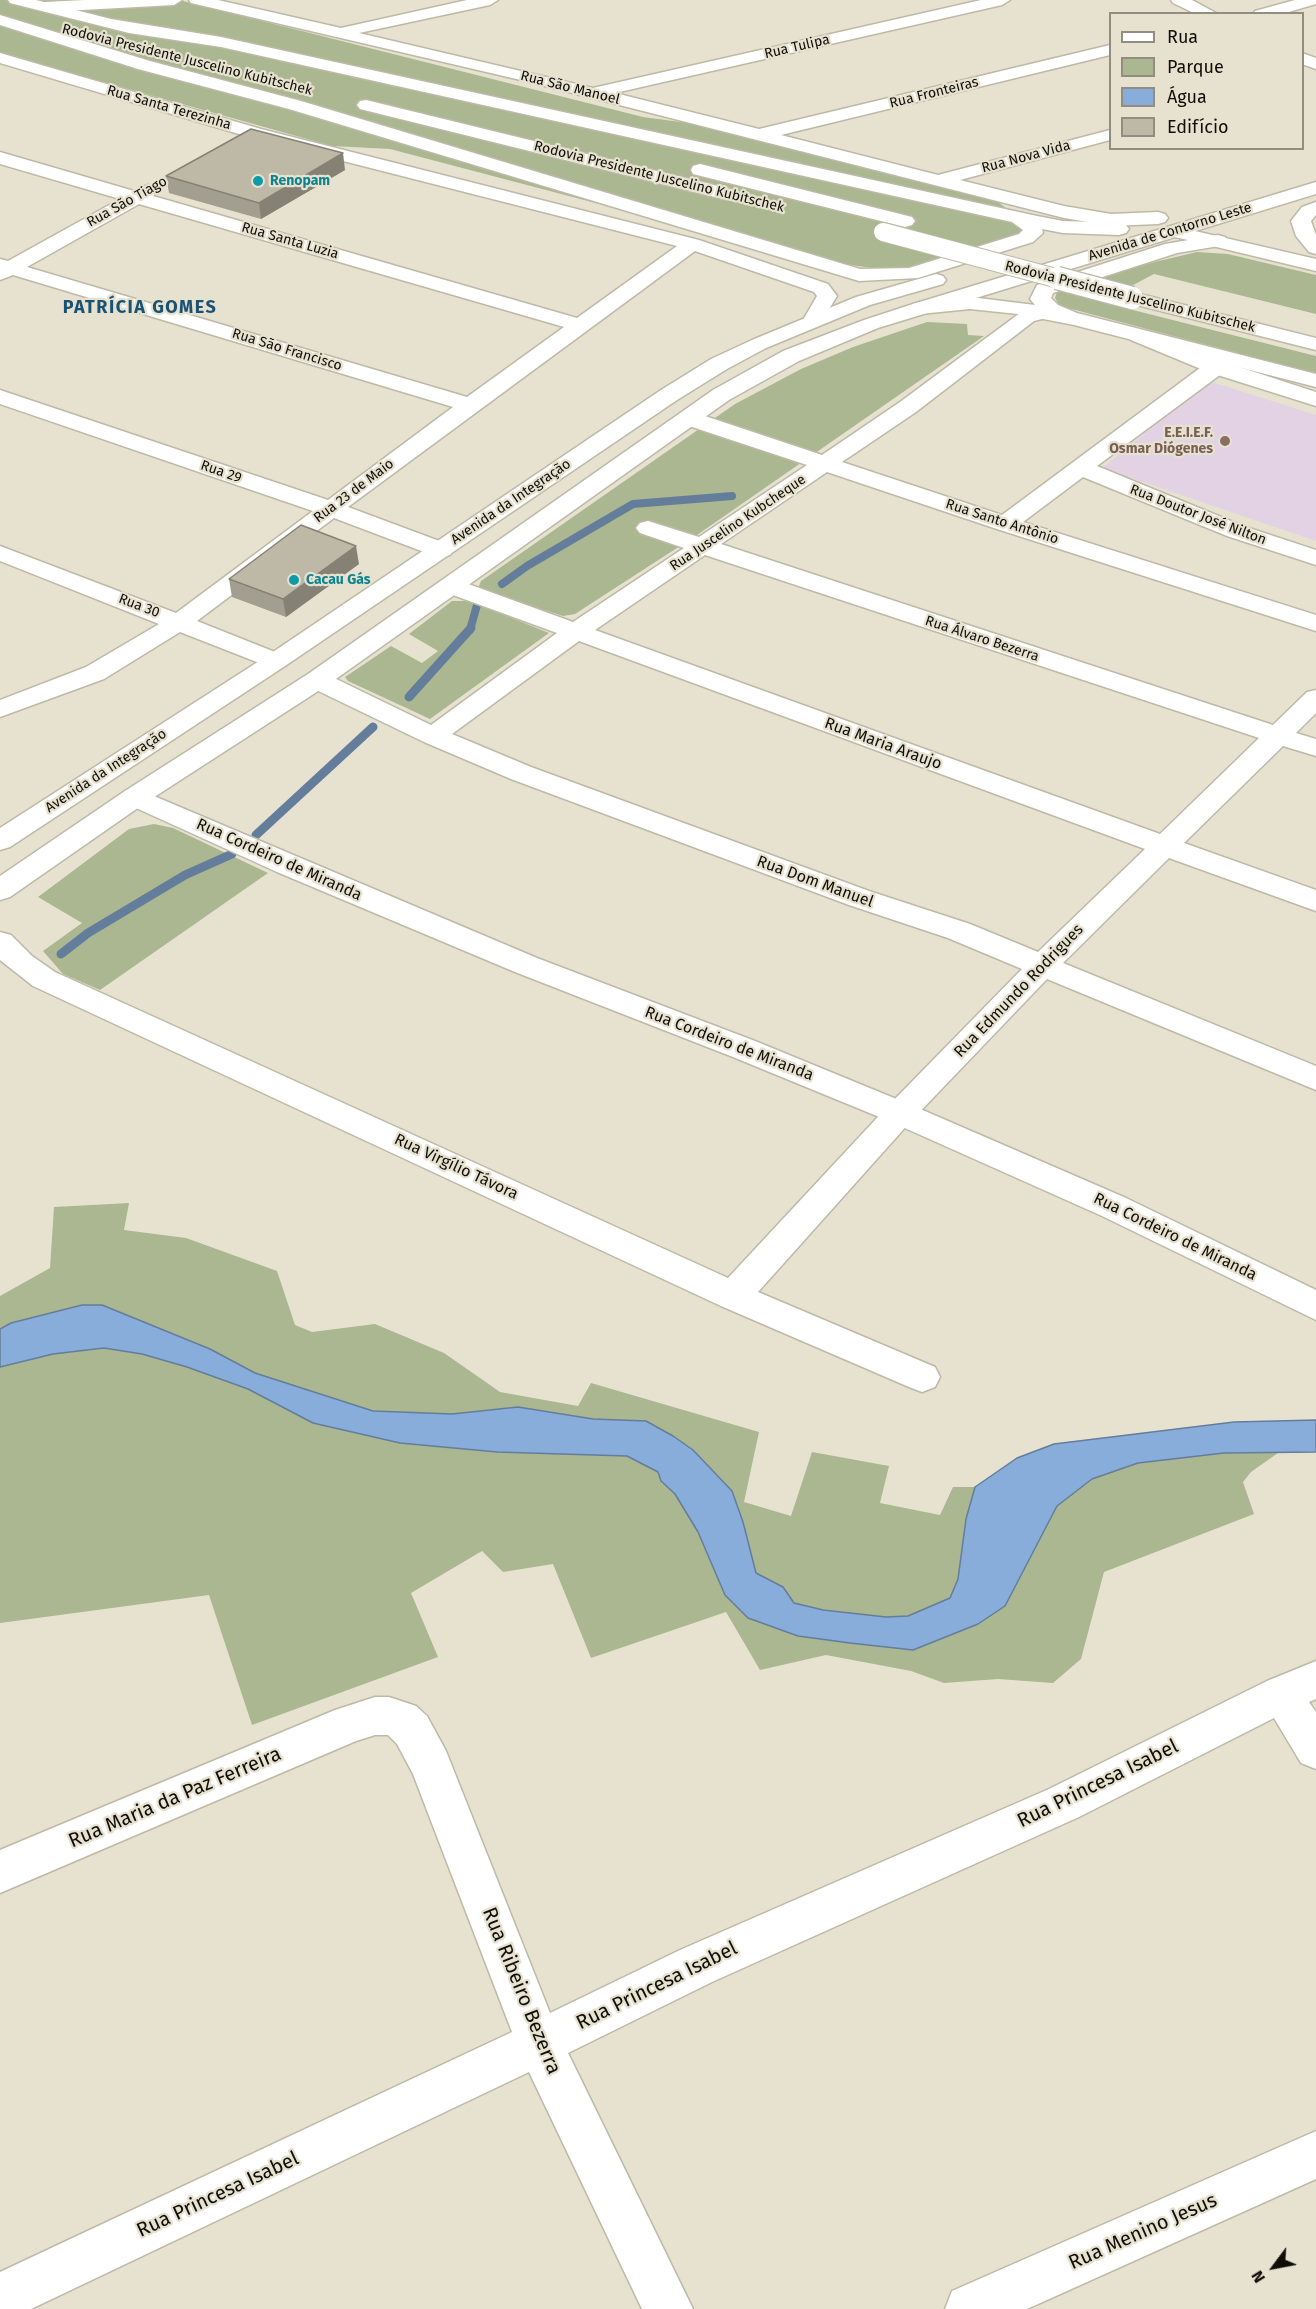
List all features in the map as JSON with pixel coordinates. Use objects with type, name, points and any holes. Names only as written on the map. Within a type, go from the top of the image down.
[{"type":"main road","name":"Rodovia Presidente Juscelino Kubitschek","points":[[16,0],[905,221],[1316,327]]},
{"type":"main road","points":[[45,7],[174,0]]},
{"type":"main road","name":"Rua São Manoel","points":[[197,0],[591,94],[1087,217],[1164,225]]},
{"type":"main road","points":[[338,33],[489,0]]},
{"type":"main road","name":"Rua Tulipa","points":[[591,94],[1002,0]]},
{"type":"main road","points":[[1179,0],[1206,12]]},
{"type":"main road","points":[[1269,12],[1314,0]]},
{"type":"main road","name":"Rodovia Presidente Juscelino Kubitschek","points":[[0,14],[302,89]]},
{"type":"main road","points":[[0,20],[144,65],[295,105],[859,275],[911,274],[1026,238],[1033,233],[1032,228],[1017,217]]},
{"type":"main road","points":[[108,23],[221,42],[1063,227],[1119,230],[1164,225],[1218,242],[1316,264]]},
{"type":"main road","name":"Rua Fronteiras","points":[[757,135],[1109,50]]},
{"type":"main road","name":"Rua Santa Terezinha","points":[[0,58],[255,132],[692,244]]},
{"type":"main road","name":"Rodovia Presidente Juscelino Kubitschek","points":[[349,100],[883,232],[1316,344]]},
{"type":"main road","points":[[235,143],[255,132]]},
{"type":"main road","name":"Rua Nova Vida","points":[[942,180],[1109,135]]},
{"type":"main road","name":"Rua Santa Luzia","points":[[0,158],[579,325]]},
{"type":"main road","name":"Rua São Tiago","points":[[4,269],[166,181]]},
{"type":"main road","points":[[1314,193],[1301,221],[1303,232],[1316,248]]},
{"type":"main road","name":"Avenida de Contorno Leste","points":[[920,308],[1164,225],[1314,193]]},
{"type":"main road","name":"Avenida de Contorno Leste","points":[[1061,245],[1119,230]]},
{"type":"main road","points":[[1075,320],[1040,299],[1044,289],[1172,248],[1195,243],[1218,242]]},
{"type":"main road","points":[[692,244],[821,288],[827,296],[813,320]]},
{"type":"main road","name":"Rua 23 de Maio","points":[[0,709],[95,673],[180,622],[470,405],[692,244]]},
{"type":"main road","name":"Avenida da Integração","points":[[0,841],[276,661],[718,364],[813,320],[863,301],[1039,251]]},
{"type":"main road","name":"Rua São Francisco","points":[[4,269],[470,405]]},
{"type":"main road","points":[[859,275],[867,284],[863,301]]},
{"type":"main road","points":[[920,308],[970,303],[1043,313],[1316,381]]},
{"type":"main road","name":"Avenida da Integração","points":[[0,890],[135,797],[317,680],[721,395],[791,356],[871,324],[920,308]]},
{"type":"main road","name":"Rua Juscelino Kubcheque","points":[[433,736],[575,632],[908,407],[1027,317],[1043,313]]},
{"type":"main road","points":[[1138,336],[1216,367],[1316,399]]},
{"type":"main road","points":[[1005,524],[1216,367]]},
{"type":"main road","name":"Rua 29","points":[[0,397],[331,509],[441,550]]},
{"type":"main road","name":"Rua Santo Antônio","points":[[688,418],[1005,524],[1316,623]]},
{"type":"main road","name":"Rua Doutor José Nilton","points":[[1081,468],[1234,531],[1316,558]]},
{"type":"main road","name":"Rua Álvaro Bezerra","points":[[648,528],[1316,748]]},
{"type":"main road","name":"Rua 30","points":[[0,553],[276,661]]},
{"type":"main road","name":"Rua Maria Araujo","points":[[452,586],[1316,901]]},
{"type":"main road","name":"Rua Dom Manuel","points":[[317,680],[433,736],[521,773],[859,898],[958,932],[1316,1079]]},
{"type":"main road","name":"Rua Edmundo Rodrigues","points":[[733,1296],[900,1113],[1043,965],[1316,698]]},
{"type":"main road","name":"Rua Cordeiro de Miranda","points":[[135,797],[287,865],[526,965],[744,1049],[900,1113],[1114,1207],[1316,1306]]},
{"type":"main road","points":[[0,857],[24,874]]},
{"type":"main road","name":"Rua Virgílio Távora","points":[[0,942],[21,963],[44,979],[733,1296],[922,1377]]},
{"type":"main road","points":[[1298,1687],[1316,1749]]},
{"type":"main road","name":"Rua Princesa Isabel","points":[[0,2298],[539,2043],[696,1966],[1064,1803],[1298,1687]]},
{"type":"main road","name":"Rua Ribeiro Bezerra","points":[[350,1724],[375,1716],[389,1716],[401,1720],[412,1730],[422,1746],[539,2043],[668,2309]]},
{"type":"main road","name":"Rua Maria da Paz Ferreira","points":[[0,1872],[350,1724]]},
{"type":"main road","name":"Rua Menino Jesus","points":[[970,2309],[1316,2156]]},
{"type":"shaded area","name":"E.E.I.E.F. Osmar Diógenes","points":[[1209,381],[1316,415],[1316,541],[1102,468]]},
{"type":"green space","points":[[0,0],[179,0],[643,117],[688,123],[954,189],[998,202],[1032,228],[1023,238],[943,263],[890,271],[801,257],[390,149],[332,146],[0,53]]},
{"type":"green space","points":[[1197,252],[1228,254],[1316,275],[1316,314],[1154,274],[1101,302],[1316,356],[1316,374],[1068,308],[1059,305],[1055,298],[1057,292],[1146,264]]},
{"type":"green space","points":[[927,322],[967,324],[968,335],[984,336],[697,535],[575,614],[563,616],[483,591],[479,586],[481,581],[735,404],[801,369],[853,347]]},
{"type":"green space","points":[[452,601],[465,601],[482,606],[549,633],[430,719],[348,681],[345,677],[391,646],[422,663],[438,651],[409,634]]},
{"type":"green space","points":[[154,824],[173,828],[268,873],[100,990],[63,974],[43,951],[82,923],[38,897],[129,829]]},
{"type":"green space","points":[[129,1203],[124,1230],[186,1238],[277,1271],[295,1325],[312,1332],[375,1324],[444,1353],[500,1392],[578,1406],[591,1383],[759,1432],[744,1502],[791,1516],[812,1452],[889,1466],[880,1503],[940,1515],[953,1487],[975,1487],[966,1519],[958,1579],[950,1598],[908,1616],[886,1617],[823,1610],[793,1603],[783,1587],[756,1573],[732,1491],[646,1421],[593,1419],[518,1407],[452,1414],[373,1411],[255,1373],[210,1349],[102,1305],[81,1305],[11,1323],[0,1329],[0,1296],[50,1268],[54,1207]]},
{"type":"green space","points":[[104,1348],[142,1354],[248,1389],[497,1452],[627,1456],[658,1472],[661,1481],[675,1494],[698,1532],[725,1595],[913,1650],[1030,1558],[1057,1506],[1092,1479],[1138,1463],[1224,1453],[1278,1453],[1251,1472],[1243,1482],[1254,1514],[1104,1572],[1081,1659],[1053,1683],[998,1679],[944,1683],[911,1671],[826,1655],[760,1670],[726,1612],[591,1658],[553,1564],[503,1572],[482,1551],[411,1593],[438,1657],[252,1725],[209,1595],[0,1623],[0,1367],[53,1354]]},
{"type":"water","points":[[82,1305],[102,1305],[210,1349],[255,1373],[373,1411],[452,1414],[518,1407],[593,1419],[646,1421],[693,1450],[732,1491],[743,1522],[756,1573],[783,1587],[794,1603],[823,1610],[886,1617],[908,1616],[950,1598],[958,1579],[966,1519],[975,1487],[1017,1458],[1054,1444],[1234,1422],[1316,1420],[1316,1452],[1224,1453],[1138,1463],[1092,1479],[1057,1506],[1005,1606],[978,1624],[913,1650],[850,1643],[798,1636],[748,1618],[725,1595],[698,1532],[675,1494],[661,1481],[658,1472],[627,1456],[497,1452],[400,1443],[313,1423],[248,1389],[187,1367],[142,1354],[104,1348],[53,1354],[0,1367],[0,1329],[11,1323]]},
{"type":"building","points":[[251,129],[343,153],[259,203],[166,176]]},
{"type":"building","points":[[301,525],[356,546],[283,599],[229,579]]},
{"type":"waterway","points":[[502,584],[527,566],[633,504],[732,496]]},
{"type":"waterway","points":[[470,629],[477,605]]},
{"type":"waterway","points":[[409,697],[470,629]]},
{"type":"waterway","points":[[256,835],[373,727]]},
{"type":"waterway","points":[[61,954],[88,933],[185,875],[232,854]]},
{"type":"place","name":"Renopam","points":[[258,181]]},
{"type":"place","name":"E.E.I.E.F. Osmar Diógenes","points":[[1225,441]]},
{"type":"place","name":"Cacau Gás","points":[[294,580]]},
{"type":"district","name":"PATRÍCIA GOMES","points":[[140,308]]}]
